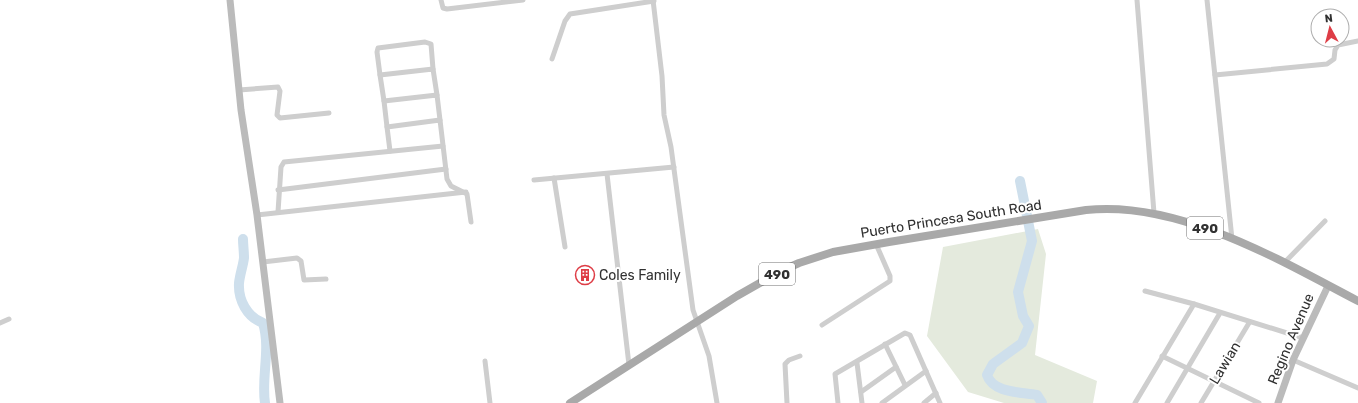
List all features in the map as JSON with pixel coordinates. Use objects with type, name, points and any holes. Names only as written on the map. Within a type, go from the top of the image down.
[{"type":"main road","name":"Puerto Princesa South Road","points":[[570,403],[764,280],[799,263],[833,252],[876,244],[1039,217],[1098,209],[1123,209],[1186,221],[1232,239],[1284,263],[1358,301]]},
{"type":"street","points":[[230,0],[239,90],[257,215],[280,403]]},
{"type":"street","points":[[441,0],[443,8],[447,9],[523,0]]},
{"type":"street","points":[[1137,0],[1154,214]]},
{"type":"street","points":[[1207,0],[1232,239]]},
{"type":"street","points":[[552,59],[565,20],[570,14],[654,1],[662,76],[664,115],[674,167],[693,310],[696,323],[709,356],[717,403]]},
{"type":"street","points":[[1215,75],[1327,64],[1332,62],[1338,45],[1358,41]]},
{"type":"street","points":[[390,151],[377,49],[410,44],[430,43],[446,169],[451,186],[466,192]]},
{"type":"street","points":[[380,75],[433,69]]},
{"type":"street","points":[[239,90],[278,87],[280,91],[278,115],[280,118],[329,112]]},
{"type":"street","points":[[384,101],[437,95]]},
{"type":"street","points":[[387,127],[440,120]]},
{"type":"street","points":[[278,212],[278,190],[281,167],[284,162],[443,146]]},
{"type":"street","points":[[534,180],[674,167]]},
{"type":"street","points":[[278,190],[446,169]]},
{"type":"street","points":[[607,174],[629,366]]},
{"type":"street","points":[[554,178],[565,247]]},
{"type":"street","points":[[257,215],[466,192]]},
{"type":"street","points":[[466,192],[470,222]]},
{"type":"street","points":[[1284,263],[1325,221]]},
{"type":"street","points":[[822,324],[890,281],[890,276],[876,244]]},
{"type":"street","points":[[263,262],[298,258],[301,261],[304,280],[326,280]]},
{"type":"street","name":"Regino Avenue","points":[[1278,403],[1293,360],[1328,286]]},
{"type":"street","points":[[1145,291],[1194,304],[1249,323],[1304,338]]},
{"type":"street","points":[[1136,403],[1162,356],[1194,304]]},
{"type":"street","points":[[1167,403],[1220,313]]},
{"type":"street","points":[[0,323],[9,319]]},
{"type":"street","name":"Lawian","points":[[1200,403],[1249,323]]},
{"type":"street","points":[[838,403],[835,374],[857,363],[902,334],[909,334],[940,403]]},
{"type":"street","points":[[885,344],[905,385]]},
{"type":"street","points":[[787,403],[785,364],[789,360],[800,356]]},
{"type":"street","points":[[1162,356],[1259,403]]},
{"type":"street","points":[[1293,360],[1358,388]]},
{"type":"street","points":[[485,361],[490,403]]},
{"type":"street","points":[[857,363],[862,403]]},
{"type":"street","points":[[861,392],[896,366]]},
{"type":"street","points":[[882,403],[926,371]]},
{"type":"street","points":[[924,403],[936,394]]},
{"type":"shaded area","points":[[1038,229],[1046,254],[1035,355],[1097,381],[1093,403],[1004,403],[968,392],[927,336],[943,247]]},
{"type":"waterway","points":[[1020,181],[1032,241],[1018,292],[1023,316],[1029,326],[1022,343],[993,364],[987,375],[990,381],[995,385],[1008,391],[1037,395],[1042,403]]},
{"type":"waterway","points":[[243,239],[244,258],[239,280],[239,289],[242,302],[248,312],[252,317],[263,323],[266,343],[264,383],[265,403]]},
{"type":"place","name":"Coles Family","points":[[585,275]]}]
